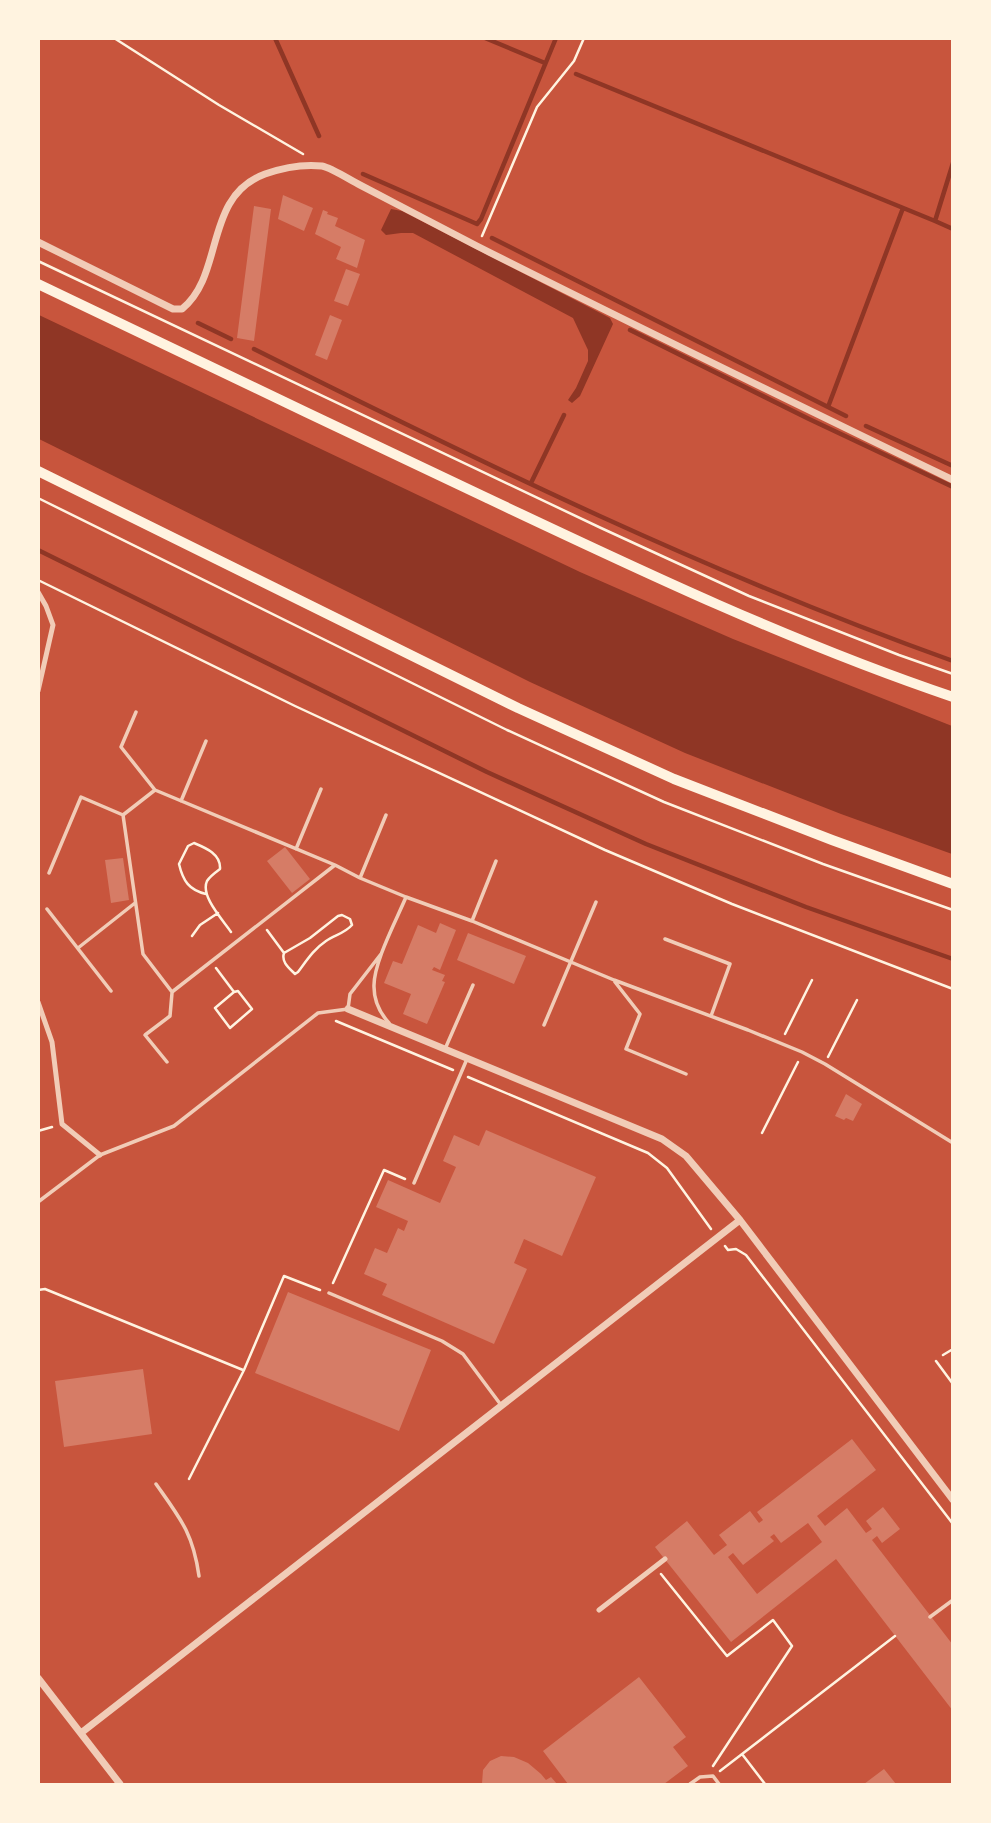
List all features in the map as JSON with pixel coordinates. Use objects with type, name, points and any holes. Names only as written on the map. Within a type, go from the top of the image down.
[{"type":"highway","points":[[38,284],[592,548],[757,621],[891,676],[953,697]]},
{"type":"highway","points":[[38,471],[518,708],[662,773],[832,841],[953,884]]},
{"type":"street","points":[[38,242],[173,309],[182,309],[197,295],[226,208],[239,190],[261,175],[286,167],[324,166],[478,246],[953,480]]},
{"type":"street","points":[[38,592],[53,625],[38,691]]},
{"type":"street","points":[[38,1002],[52,1042],[62,1124],[100,1155]]},
{"type":"street","points":[[348,1009],[662,1139],[686,1156],[740,1220],[953,1500]]},
{"type":"street","points":[[81,1733],[740,1220]]},
{"type":"street","points":[[599,1610],[665,1559]]},
{"type":"street","points":[[38,1678],[120,1784]]},
{"type":"lane","points":[[136,712],[121,747],[155,790],[335,864],[360,878],[406,897],[802,1052],[953,1143]]},
{"type":"lane","points":[[181,801],[206,741]]},
{"type":"lane","points":[[296,849],[321,789]]},
{"type":"lane","points":[[123,815],[155,790]]},
{"type":"lane","points":[[49,873],[81,797],[123,815]]},
{"type":"lane","points":[[123,815],[143,954],[172,992],[170,1016],[145,1035],[167,1062]]},
{"type":"lane","points":[[360,878],[386,816]]},
{"type":"lane","points":[[472,921],[496,861]]},
{"type":"lane","points":[[172,992],[335,864]]},
{"type":"lane","points":[[392,1027],[377,1004],[374,987],[376,972],[406,897]]},
{"type":"lane","points":[[544,1025],[596,902]]},
{"type":"lane","points":[[78,948],[135,903]]},
{"type":"lane","points":[[47,909],[111,991]]},
{"type":"lane","points":[[665,939],[730,964],[711,1016]]},
{"type":"lane","points":[[38,1202],[100,1155],[174,1126],[318,1013],[348,1009],[350,994],[383,953]]},
{"type":"lane","points":[[614,980],[640,1014],[626,1049],[686,1074]]},
{"type":"lane","points":[[445,1049],[473,985]]},
{"type":"lane","points":[[414,1183],[468,1058]]},
{"type":"lane","points":[[329,1293],[442,1341],[463,1354],[502,1406]]},
{"type":"lane","points":[[156,1484],[191,1539],[199,1576]]},
{"type":"lane","points":[[930,1616],[953,1600]]},
{"type":"lane","points":[[690,1784],[700,1777],[713,1776],[719,1784]]},
{"type":"path","points":[[114,38],[219,105],[324,166]]},
{"type":"path","points":[[478,246],[537,107],[574,61],[584,38]]},
{"type":"path","points":[[38,261],[736,591],[953,674]]},
{"type":"path","points":[[38,498],[507,730],[664,802],[823,864],[953,910]]},
{"type":"path","points":[[38,580],[295,706],[605,850],[732,904],[953,989]]},
{"type":"path","points":[[206,894],[194,891],[184,878],[179,864],[188,846],[194,843],[214,853],[221,864],[220,869],[206,883],[206,894],[237,941]]},
{"type":"path","points":[[192,936],[200,925],[218,913]]},
{"type":"path","points":[[262,922],[284,953],[286,966],[295,974],[313,950],[349,929],[352,925],[350,919],[338,916],[298,947],[284,953]]},
{"type":"path","points":[[211,961],[234,992],[238,991],[252,1009],[230,1028],[215,1008],[234,992]]},
{"type":"path","points":[[780,1043],[812,980]]},
{"type":"path","points":[[825,1064],[857,1000]]},
{"type":"path","points":[[318,1013],[648,1153],[667,1168],[713,1232]]},
{"type":"path","points":[[762,1133],[802,1052]]},
{"type":"path","points":[[38,1131],[62,1124]]},
{"type":"path","points":[[189,1479],[244,1370],[284,1276],[329,1293],[384,1170],[414,1183]]},
{"type":"path","points":[[724,1245],[728,1250],[736,1249],[746,1255],[953,1524]]},
{"type":"path","points":[[38,1290],[45,1289],[244,1370]]},
{"type":"path","points":[[943,1355],[953,1349]]},
{"type":"path","points":[[936,1361],[953,1384]]},
{"type":"path","points":[[655,1567],[727,1656],[773,1620],[792,1646],[713,1766],[713,1776]]},
{"type":"path","points":[[713,1776],[895,1636]]},
{"type":"path","points":[[742,1754],[765,1784]]},
{"type":"shaded area","points":[[391,209],[402,211],[610,318],[613,324],[580,396],[572,403],[568,400],[588,361],[588,350],[573,318],[413,233],[386,235],[381,230]]},
{"type":"shaded area","points":[[39,315],[580,572],[733,639],[952,726],[952,854],[685,753],[530,682],[39,439]]},
{"type":"building","points":[[283,195],[313,208],[304,231],[278,219]]},
{"type":"building","points":[[254,206],[271,209],[254,341],[237,338]]},
{"type":"building","points":[[323,210],[338,218],[335,226],[365,240],[357,268],[336,259],[341,247],[315,234]]},
{"type":"building","points":[[346,269],[360,274],[348,306],[334,301]]},
{"type":"building","points":[[330,315],[342,320],[327,360],[315,355]]},
{"type":"building","points":[[285,847],[310,879],[292,893],[267,861]]},
{"type":"building","points":[[123,858],[129,900],[111,903],[105,860]]},
{"type":"building","points":[[440,923],[456,930],[440,970],[434,967],[432,970],[445,975],[442,981],[445,982],[427,1024],[403,1014],[411,994],[384,983],[393,961],[402,964],[418,925],[436,933]]},
{"type":"building","points":[[468,933],[526,956],[514,984],[457,960]]},
{"type":"building","points":[[846,1094],[862,1104],[853,1121],[835,1116]]},
{"type":"building","points":[[486,1130],[596,1177],[562,1256],[524,1239],[514,1263],[527,1269],[494,1344],[382,1295],[387,1284],[364,1274],[375,1248],[387,1253],[398,1228],[404,1231],[408,1221],[376,1207],[388,1180],[440,1203],[456,1167],[443,1161],[454,1135],[479,1146]]},
{"type":"building","points":[[288,1292],[431,1350],[399,1431],[255,1373]]},
{"type":"building","points":[[143,1369],[152,1434],[64,1447],[55,1381]]},
{"type":"building","points":[[852,1439],[876,1470],[817,1516],[825,1526],[847,1508],[866,1533],[872,1529],[866,1521],[883,1507],[900,1529],[882,1543],[877,1536],[872,1540],[953,1645],[953,1711],[836,1559],[731,1642],[655,1547],[687,1521],[714,1555],[727,1545],[719,1535],[750,1511],[759,1523],[763,1520],[757,1512]],"holes":[[[808,1523],[822,1542],[757,1594],[728,1557],[733,1553],[743,1565],[774,1541],[770,1537],[774,1534],[781,1543]]]},
{"type":"building","points":[[639,1677],[686,1737],[673,1747],[688,1766],[664,1784],[568,1784],[543,1751]]},
{"type":"building","points":[[501,1756],[514,1757],[528,1763],[546,1780],[551,1777],[557,1784],[482,1784],[483,1770],[490,1761]]},
{"type":"building","points":[[884,1769],[896,1784],[864,1784]]},
{"type":"waterway","points":[[275,38],[319,136]]},
{"type":"waterway","points":[[485,38],[545,63]]},
{"type":"waterway","points":[[363,174],[477,224],[556,38]]},
{"type":"waterway","points":[[576,74],[935,221]]},
{"type":"waterway","points":[[953,163],[935,221],[953,229]]},
{"type":"waterway","points":[[492,238],[828,407],[903,208]]},
{"type":"waterway","points":[[198,323],[231,339]]},
{"type":"waterway","points":[[630,330],[953,487]]},
{"type":"waterway","points":[[254,349],[426,434],[686,555],[863,628],[953,661]]},
{"type":"waterway","points":[[828,407],[846,416]]},
{"type":"waterway","points":[[531,483],[564,415]]},
{"type":"waterway","points":[[866,426],[953,466]]},
{"type":"waterway","points":[[38,550],[487,772],[646,844],[806,907],[953,959]]}]
